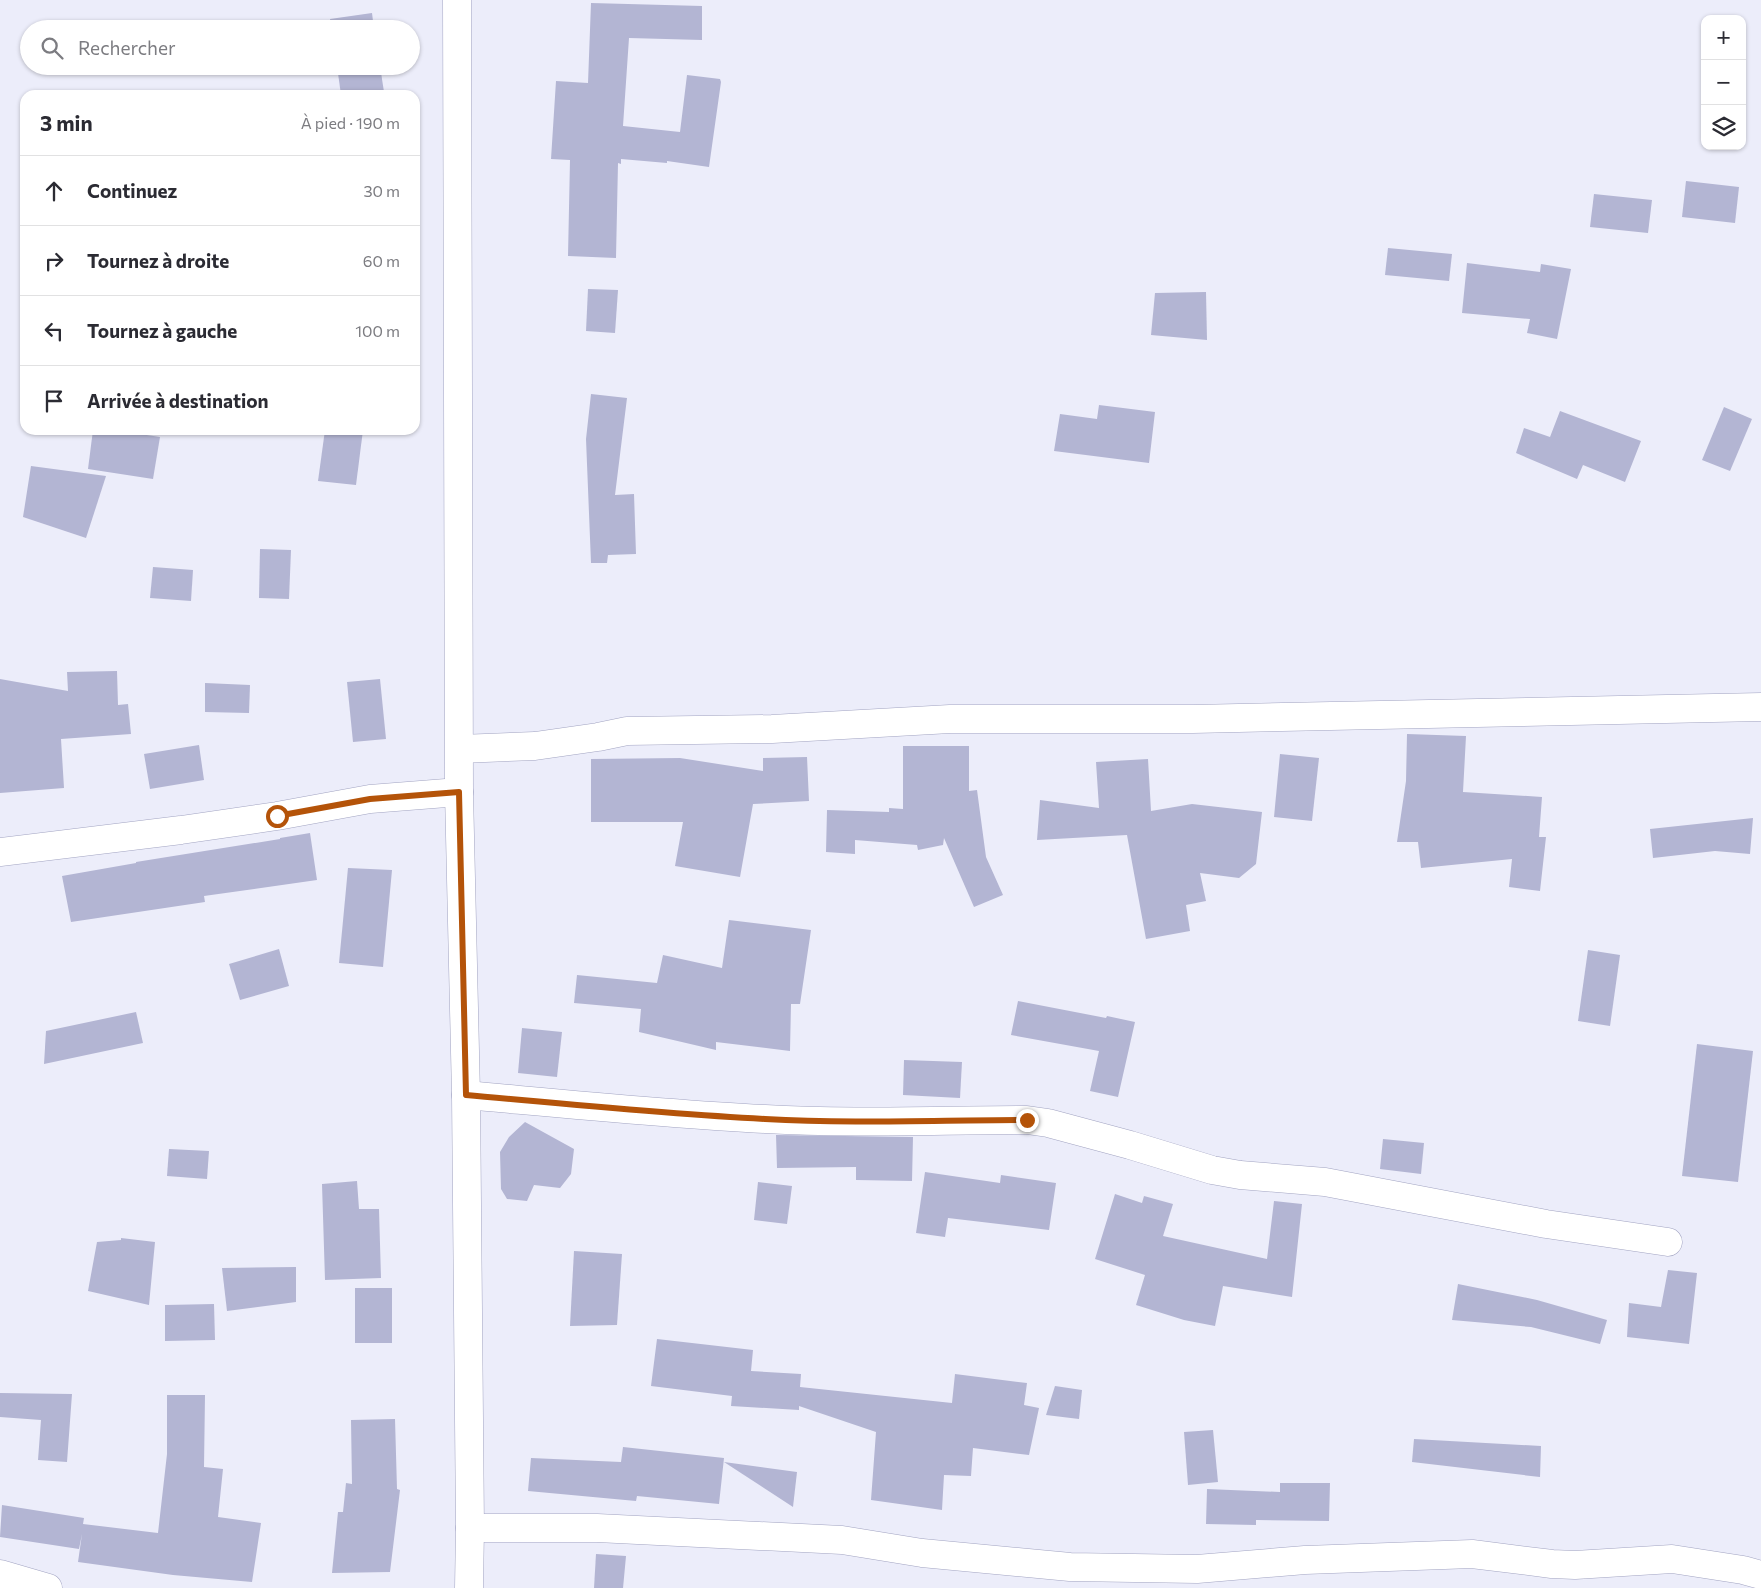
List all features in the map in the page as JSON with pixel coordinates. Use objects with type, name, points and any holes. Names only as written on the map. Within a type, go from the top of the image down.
[{"type":"street","points":[[457,0],[459,792],[466,1095],[469,1588]]},
{"type":"street","points":[[460,749],[535,746],[627,731],[772,729],[950,719],[1193,719],[1761,708]]},
{"type":"street","points":[[0,852],[181,830],[277,816],[370,799],[459,792]]},
{"type":"street","points":[[466,1095],[643,1111],[766,1119],[867,1121],[1027,1120],[1048,1123],[1130,1145],[1212,1170],[1240,1175],[1325,1182],[1546,1224],[1668,1242]]},
{"type":"street","points":[[470,1528],[597,1528],[842,1540],[922,1553],[1070,1567],[1197,1569],[1305,1560],[1472,1554],[1575,1565],[1672,1559],[1743,1570],[1761,1575]]},
{"type":"street","points":[[0,1574],[48,1588]]},
{"type":"building","points":[[591,3],[702,6],[702,40],[629,38],[623,126],[680,132],[687,75],[720,79],[721,82],[709,167],[667,161],[667,163],[621,159],[621,164],[618,163],[616,258],[568,256],[570,160],[551,159],[556,81],[588,83]]},
{"type":"building","points":[[372,13],[373,20],[330,20]]},
{"type":"building","points":[[338,75],[381,75],[384,90],[340,90]]},
{"type":"building","points":[[1686,181],[1739,187],[1735,223],[1682,217]]},
{"type":"building","points":[[1594,194],[1652,200],[1648,233],[1590,227]]},
{"type":"building","points":[[1388,248],[1452,254],[1449,281],[1385,275]]},
{"type":"building","points":[[1467,263],[1540,272],[1541,264],[1571,269],[1557,339],[1527,333],[1530,319],[1462,313]]},
{"type":"building","points":[[588,289],[618,290],[615,333],[586,331]]},
{"type":"building","points":[[1206,292],[1207,340],[1151,335],[1155,293]]},
{"type":"building","points":[[591,394],[627,398],[615,495],[634,494],[636,554],[608,555],[607,563],[591,563],[586,439]]},
{"type":"building","points":[[1099,405],[1155,412],[1149,463],[1054,451],[1060,414],[1097,419]]},
{"type":"building","points":[[1724,407],[1752,419],[1730,471],[1702,460]]},
{"type":"building","points":[[1560,411],[1641,441],[1625,482],[1583,465],[1577,479],[1516,453],[1524,428],[1550,437]]},
{"type":"building","points":[[92,435],[147,435],[160,437],[153,479],[88,469]]},
{"type":"building","points":[[324,435],[362,435],[356,485],[318,481]]},
{"type":"building","points":[[31,466],[106,476],[86,538],[23,517]]},
{"type":"building","points":[[260,549],[291,550],[289,599],[259,598]]},
{"type":"building","points":[[153,567],[193,570],[191,601],[150,598]]},
{"type":"building","points":[[117,671],[118,705],[128,704],[131,734],[61,739],[64,788],[0,793],[0,679],[68,691],[67,672]]},
{"type":"building","points":[[380,679],[386,739],[353,742],[347,682]]},
{"type":"building","points":[[205,683],[250,685],[249,713],[205,712]]},
{"type":"building","points":[[1407,734],[1466,736],[1463,792],[1542,797],[1539,837],[1546,837],[1540,891],[1509,887],[1512,859],[1421,868],[1418,842],[1397,842],[1406,781]]},
{"type":"building","points":[[199,745],[204,780],[150,789],[144,754]]},
{"type":"building","points":[[903,746],[969,746],[969,791],[977,790],[986,857],[1003,895],[974,907],[944,838],[943,845],[918,850],[917,845],[855,840],[855,854],[826,852],[827,810],[889,812],[889,808],[903,809]]},
{"type":"building","points":[[1280,754],[1319,758],[1312,821],[1274,817]]},
{"type":"building","points":[[807,757],[809,801],[753,804],[740,877],[675,866],[683,822],[591,822],[591,759],[680,758],[763,771],[763,758]]},
{"type":"building","points":[[1148,759],[1151,811],[1192,804],[1262,812],[1256,864],[1239,878],[1200,873],[1206,901],[1186,905],[1190,931],[1146,939],[1127,835],[1037,840],[1040,800],[1099,808],[1096,762]]},
{"type":"building","points":[[1753,818],[1750,854],[1715,851],[1653,858],[1650,829]]},
{"type":"building","points":[[310,833],[317,880],[204,896],[205,902],[71,922],[62,876]]},
{"type":"building","points":[[348,868],[392,870],[383,967],[339,963]]},
{"type":"building","points":[[729,920],[811,930],[800,1004],[791,1004],[790,1051],[716,1042],[716,1050],[639,1032],[641,1009],[574,1003],[577,975],[657,983],[663,955],[722,968]]},
{"type":"building","points":[[279,949],[289,986],[240,1000],[229,964]]},
{"type":"building","points":[[1588,950],[1620,955],[1610,1026],[1578,1021]]},
{"type":"building","points":[[1018,1001],[1135,1022],[1118,1097],[1090,1091],[1099,1051],[1011,1035]]},
{"type":"building","points":[[136,1012],[143,1043],[44,1064],[46,1031]]},
{"type":"building","points":[[522,1028],[562,1032],[557,1077],[518,1073]]},
{"type":"building","points":[[1697,1044],[1753,1051],[1738,1182],[1682,1176]]},
{"type":"building","points":[[904,1060],[962,1062],[960,1098],[903,1095]]},
{"type":"building","points":[[525,1122],[574,1149],[571,1174],[560,1188],[534,1185],[527,1201],[507,1199],[501,1189],[500,1152],[509,1137]]},
{"type":"building","points":[[776,1135],[913,1137],[912,1181],[856,1180],[856,1167],[777,1168]]},
{"type":"building","points":[[1383,1139],[1424,1143],[1421,1174],[1380,1169]]},
{"type":"building","points":[[169,1149],[209,1151],[207,1179],[167,1176]]},
{"type":"building","points":[[925,1172],[1000,1183],[1001,1175],[1056,1183],[1049,1230],[948,1218],[945,1237],[916,1233]]},
{"type":"building","points":[[357,1181],[359,1209],[379,1209],[381,1278],[325,1280],[322,1184]]},
{"type":"building","points":[[758,1182],[792,1186],[787,1224],[754,1220]]},
{"type":"building","points":[[1115,1194],[1142,1203],[1144,1196],[1173,1204],[1163,1236],[1267,1259],[1274,1201],[1302,1204],[1292,1297],[1223,1286],[1215,1326],[1184,1320],[1136,1305],[1145,1275],[1095,1259]]},
{"type":"building","points":[[121,1238],[155,1242],[149,1305],[88,1291],[97,1242],[121,1240]]},
{"type":"building","points":[[574,1251],[622,1254],[617,1325],[570,1326]]},
{"type":"building","points":[[296,1267],[296,1302],[227,1311],[222,1268]]},
{"type":"building","points":[[1668,1270],[1697,1273],[1689,1344],[1627,1337],[1629,1303],[1661,1307]]},
{"type":"building","points":[[1458,1284],[1537,1300],[1607,1320],[1600,1344],[1531,1327],[1452,1320]]},
{"type":"building","points":[[355,1288],[392,1288],[392,1343],[355,1343]]},
{"type":"building","points":[[214,1304],[215,1340],[165,1341],[165,1305]]},
{"type":"building","points":[[657,1339],[753,1350],[751,1371],[801,1374],[800,1387],[952,1403],[955,1374],[1027,1383],[1024,1405],[1039,1408],[1029,1455],[973,1448],[971,1476],[944,1475],[942,1510],[871,1500],[876,1432],[799,1406],[799,1410],[731,1406],[732,1396],[651,1386]]},
{"type":"building","points":[[1055,1386],[1082,1390],[1079,1419],[1046,1415]]},
{"type":"building","points":[[0,1393],[72,1394],[67,1462],[38,1460],[41,1420],[0,1417]]},
{"type":"building","points":[[167,1395],[205,1395],[204,1467],[223,1469],[218,1517],[261,1523],[252,1582],[173,1575],[78,1562],[82,1534],[79,1549],[0,1537],[2,1505],[84,1518],[83,1524],[158,1533],[167,1454]]},
{"type":"building","points":[[395,1419],[397,1489],[400,1490],[390,1572],[332,1573],[338,1512],[343,1512],[346,1483],[352,1484],[351,1420]]},
{"type":"building","points":[[1213,1430],[1218,1482],[1188,1485],[1184,1432]]},
{"type":"building","points":[[1414,1439],[1541,1446],[1540,1477],[1412,1462]]},
{"type":"building","points":[[623,1447],[724,1458],[719,1504],[637,1496],[636,1501],[528,1491],[531,1458],[621,1462]]},
{"type":"building","points":[[724,1462],[797,1472],[793,1507]]},
{"type":"building","points":[[1280,1483],[1330,1483],[1329,1521],[1256,1520],[1256,1525],[1206,1524],[1207,1489],[1280,1492]]},
{"type":"building","points":[[596,1554],[626,1556],[623,1588],[594,1588]]},
{"type":"route","points":[[277,816],[370,799],[459,792],[466,1095],[643,1111],[766,1119],[867,1121],[1027,1120]]}]
